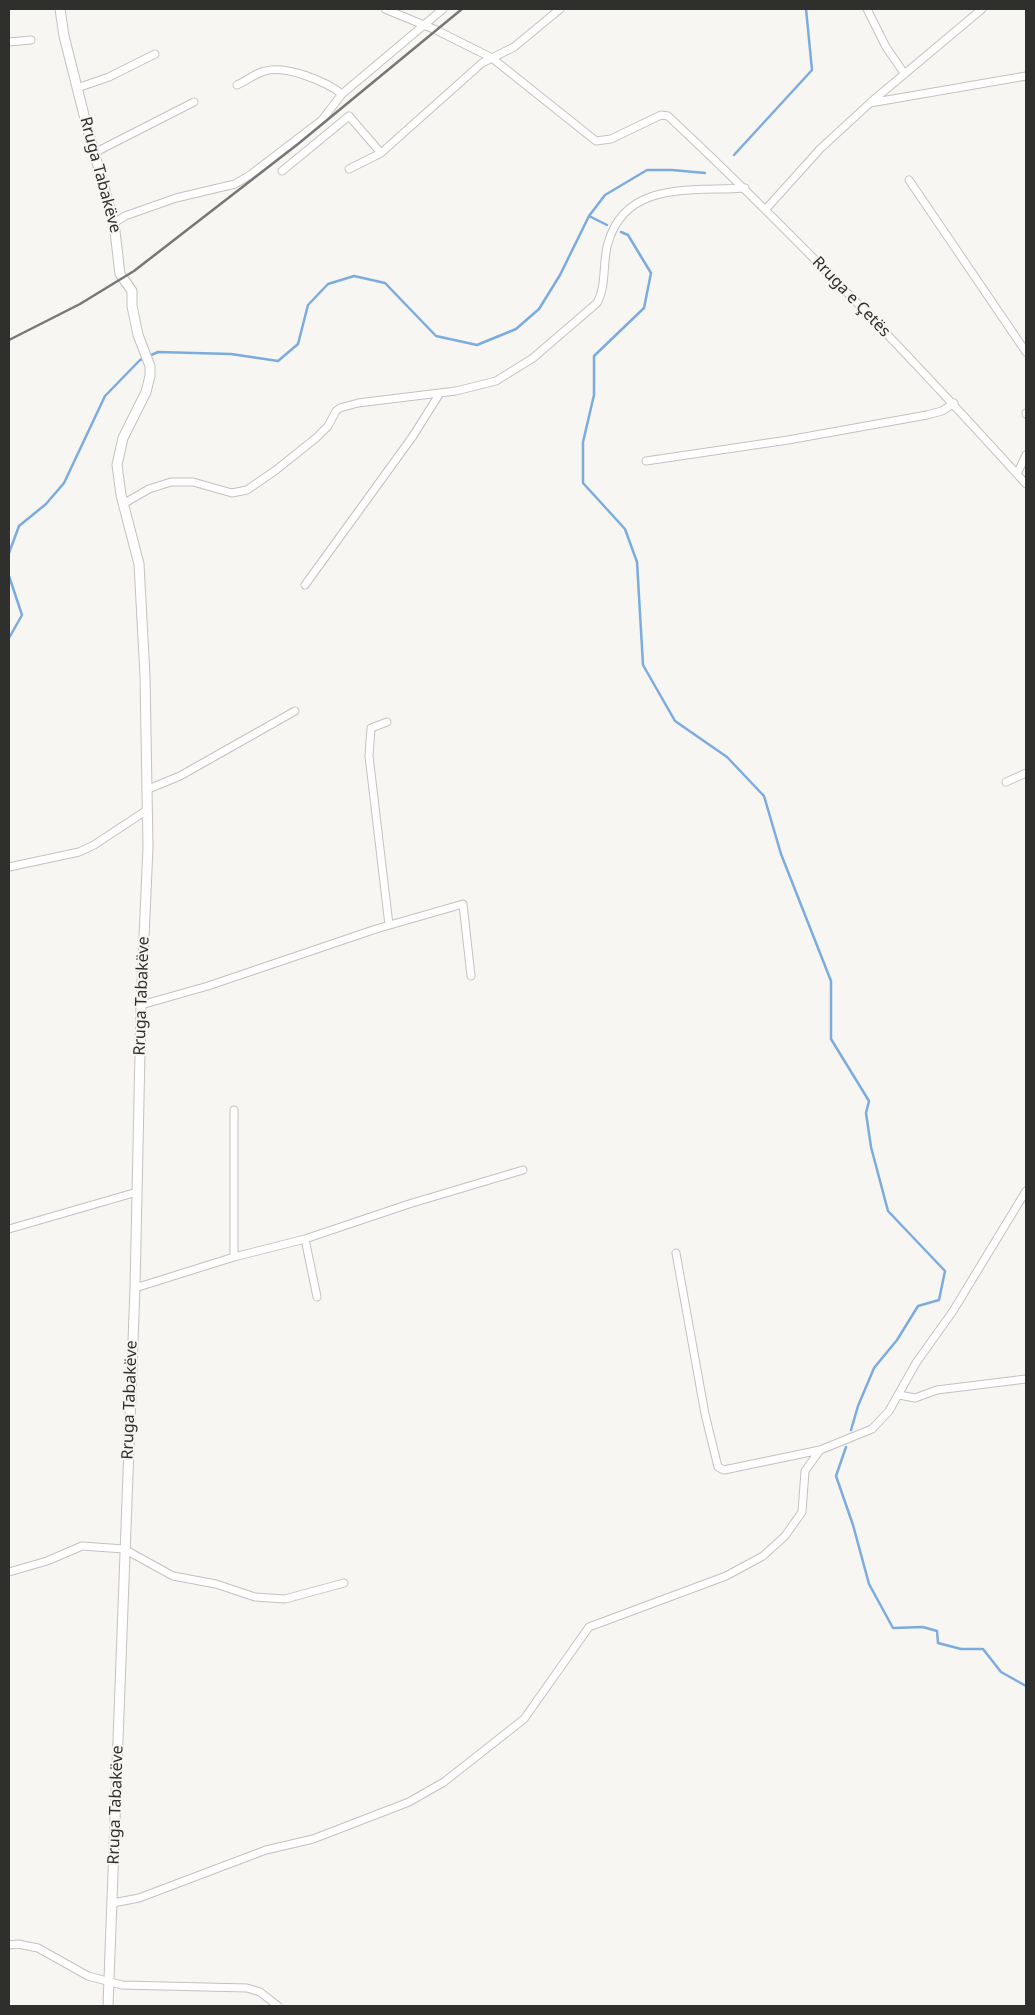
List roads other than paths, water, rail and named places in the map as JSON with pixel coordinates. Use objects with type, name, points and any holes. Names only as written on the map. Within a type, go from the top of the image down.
[{"type":"street","name":"Rruga Tabakëve","points":[[60,9],[94,153],[114,223],[117,263],[120,274],[132,291],[135,321],[149,363],[149,384],[118,452],[118,479],[139,564],[145,676],[148,847],[141,1005],[135,1288],[108,2006]]},
{"type":"street","points":[[385,9],[424,24],[492,58]]},
{"type":"street","points":[[114,223],[125,216],[176,198],[208,192],[242,180],[322,120],[342,94],[443,9]]},
{"type":"street","points":[[349,169],[380,153],[482,63],[514,47],[560,9]]},
{"type":"street","points":[[867,9],[886,47],[904,74]]},
{"type":"street","points":[[766,209],[820,149],[870,103],[982,9]]},
{"type":"street","points":[[9,42],[31,40]]},
{"type":"street","points":[[78,88],[110,77],[155,54]]},
{"type":"street","name":"Rruga e Çetës","points":[[492,58],[596,141],[611,139],[660,115],[668,116],[766,209],[954,403],[1026,484]]},
{"type":"street","points":[[237,85],[266,70],[312,77],[332,86],[342,94]]},
{"type":"street","points":[[870,103],[1026,76]]},
{"type":"street","points":[[94,153],[194,102]]},
{"type":"street","points":[[282,171],[349,116],[380,153]]},
{"type":"street","points":[[909,180],[1026,352]]},
{"type":"street","points":[[123,504],[149,489],[171,482],[192,482],[232,493],[247,490],[316,438],[328,426],[336,411],[340,408],[366,402],[440,393],[496,381],[533,358],[592,309],[602,292],[606,252],[610,236],[620,219],[635,205],[652,196],[677,190],[745,188]]},
{"type":"street","points":[[305,584],[413,436],[440,393]]},
{"type":"street","points":[[646,461],[788,440],[927,415],[942,411],[954,403]]},
{"type":"street","points":[[1017,474],[1026,454]]},
{"type":"street","points":[[146,790],[180,776],[295,711]]},
{"type":"street","points":[[387,722],[371,728],[369,756],[389,925]]},
{"type":"street","points":[[1006,782],[1026,773]]},
{"type":"street","points":[[9,867],[79,852],[94,845],[146,810]]},
{"type":"street","points":[[141,1005],[208,986],[389,925],[463,904],[471,976]]},
{"type":"street","points":[[234,1110],[234,1257]]},
{"type":"street","points":[[135,1288],[234,1257],[305,1239],[409,1204],[523,1170]]},
{"type":"street","points":[[9,1229],[137,1192]]},
{"type":"street","points":[[676,1253],[705,1414],[718,1467],[724,1470],[820,1450],[872,1429],[889,1411],[916,1363],[953,1311],[1026,1192]]},
{"type":"street","points":[[305,1239],[318,1297]]},
{"type":"street","points":[[899,1395],[915,1398],[936,1390],[1026,1379]]},
{"type":"street","points":[[112,1903],[139,1898],[266,1850],[313,1839],[409,1802],[444,1782],[524,1719],[589,1627],[726,1576],[763,1556],[785,1536],[802,1512],[805,1471],[820,1450]]},
{"type":"street","points":[[9,1572],[48,1561],[82,1546],[124,1549],[172,1576],[216,1584],[254,1597],[285,1599],[344,1583]]},
{"type":"street","points":[[9,1945],[18,1944],[38,1948],[88,1976],[122,1985],[247,1988],[260,1992],[278,2006]]},
{"type":"waterway","points":[[734,155],[812,70],[806,9]]},
{"type":"waterway","points":[[9,553],[19,526],[46,504],[64,483],[105,396],[140,360],[158,352],[231,354],[278,361],[298,344],[308,305],[328,284],[354,276],[385,283],[436,336],[477,345],[516,329],[539,309],[560,275],[589,216],[605,195],[647,170],[705,173]]},
{"type":"waterway","points":[[589,216],[607,225]]},
{"type":"waterway","points":[[621,232],[628,235],[651,273],[644,308],[594,356],[594,395],[583,442],[583,483],[625,529],[637,562],[643,665],[675,721],[727,757],[764,796],[781,854],[831,981],[831,1039],[869,1101],[866,1113],[871,1147],[888,1211],[945,1271],[939,1300],[918,1306],[897,1340],[874,1368],[858,1406],[851,1430]]},
{"type":"waterway","points":[[9,576],[22,615],[9,638]]},
{"type":"waterway","points":[[846,1447],[836,1476],[853,1525],[869,1584],[893,1628],[923,1627],[937,1631],[938,1643],[961,1649],[983,1649],[1001,1672],[1026,1686]]},
{"type":"railway","points":[[9,340],[80,304],[134,271],[298,144],[462,9]]}]
